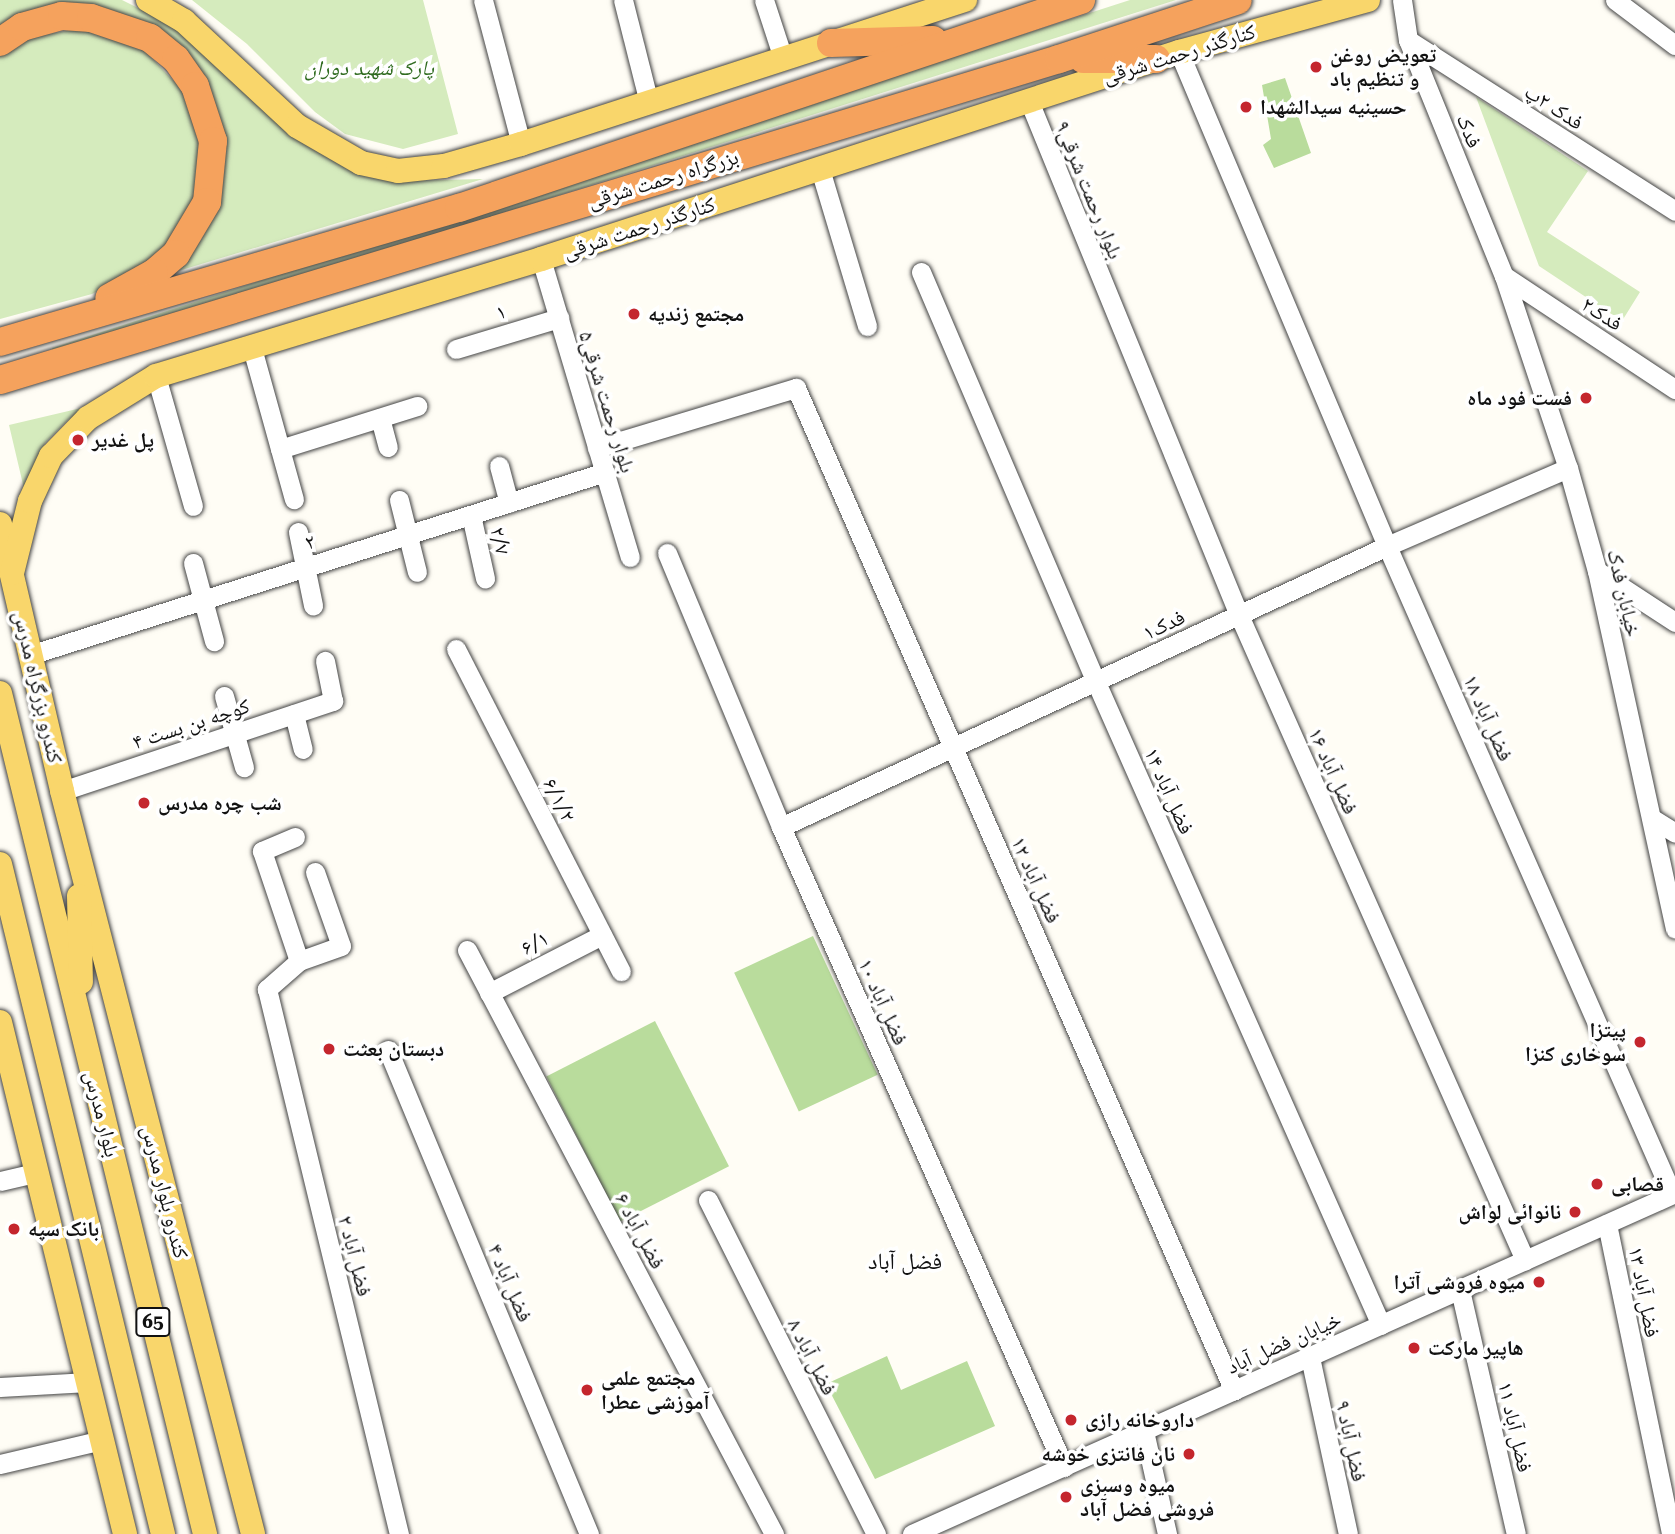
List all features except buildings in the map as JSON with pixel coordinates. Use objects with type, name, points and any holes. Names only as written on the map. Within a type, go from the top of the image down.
[{"type":"highway","name":"بزرگراه رحمت شرقی","points":[[73,319],[459,208],[1081,0]]},
{"type":"highway","name":"بزرگراه رحمت شرقی","points":[[0,380],[1059,59],[1238,0]]},
{"type":"highway","points":[[0,42],[22,27],[62,16],[116,24],[150,38],[176,59],[195,86],[213,141],[207,202],[176,254],[154,273],[73,319],[0,341]]},
{"type":"highway","points":[[831,43],[961,40]]},
{"type":"highway","points":[[1059,59],[1168,56]]},
{"type":"main road","points":[[148,0],[184,21],[296,126],[361,163],[398,171],[420,170],[521,144],[965,0]]},
{"type":"main road","name":"کنارگذر رحمت شرقی","points":[[12,573],[30,501],[51,456],[88,418],[156,376],[541,260],[1168,56],[1368,0]]},
{"type":"main road","name":"کندرو بزرگراه مدرس","points":[[0,524],[77,850]]},
{"type":"main road","name":"بلوار مدرس","points":[[0,693],[205,1534]]},
{"type":"main road","points":[[77,850],[82,1032]]},
{"type":"main road","name":"کندرو بلوار مدرس","points":[[77,850],[253,1534]]},
{"type":"main road","name":"بلوار مدرس","points":[[0,864],[161,1526]]},
{"type":"main road","points":[[0,1023],[125,1532],[161,1526]]},
{"type":"main road","points":[[62,1119],[101,1110]]},
{"type":"street","points":[[484,0],[521,144]]},
{"type":"street","points":[[624,0],[649,103]]},
{"type":"street","points":[[764,0],[783,58]]},
{"type":"street","name":"فدک","points":[[1402,0],[1408,40],[1503,276]]},
{"type":"street","points":[[1615,0],[1675,46]]},
{"type":"street","name":"فدک ۲پ","points":[[1408,40],[1675,211]]},
{"type":"street","name":"فضل آباد ۱۸","points":[[1168,56],[1267,258],[1387,546],[1674,1194]]},
{"type":"street","name":"بلوار رحمت شرقی۹","points":[[1029,101],[1107,296]]},
{"type":"street","points":[[820,169],[867,326]]},
{"type":"street","name":"۵بلوار رحمت شرقی","points":[[541,260],[630,557]]},
{"type":"street","name":"فضل آباد ۱۴","points":[[921,272],[1096,682],[1381,1325]]},
{"type":"street","name":"فدک۲","points":[[1503,276],[1675,389]]},
{"type":"street","name":"خیابان فدک","points":[[1503,276],[1568,468],[1597,571],[1675,929]]},
{"type":"street","name":"فضل آباد ۱۶","points":[[1107,296],[1239,615],[1525,1260]]},
{"type":"street","name":"۱","points":[[456,349],[559,318]]},
{"type":"street","points":[[252,348],[294,499]]},
{"type":"street","points":[[156,376],[193,506]]},
{"type":"street","name":"فضل آباد ۱۲","points":[[597,448],[796,388],[1234,1391]]},
{"type":"street","points":[[280,449],[417,406]]},
{"type":"street","points":[[380,418],[388,447]]},
{"type":"street","points":[[499,466],[509,503]]},
{"type":"street","name":"فدک۱","points":[[781,827],[1387,546],[1568,468]]},
{"type":"street","name":"۲","points":[[30,655],[605,472]]},
{"type":"street","points":[[399,500],[417,572]]},
{"type":"street","name":"۲/۷","points":[[471,515],[485,578]]},
{"type":"street","points":[[298,532],[313,605]]},
{"type":"street","name":"فضل آباد ۱۰","points":[[667,553],[781,827],[1064,1467]]},
{"type":"street","points":[[193,563],[214,641]]},
{"type":"street","points":[[1597,571],[1675,622]]},
{"type":"street","name":"۶/۱/۲","points":[[456,649],[621,971]]},
{"type":"street","name":"کوچه بن بست ۴","points":[[62,790],[333,701],[325,661]]},
{"type":"street","points":[[224,696],[244,767]]},
{"type":"street","points":[[294,714],[303,749]]},
{"type":"street","points":[[1653,819],[1675,833]]},
{"type":"street","points":[[295,837],[262,851],[299,961],[341,946],[315,872]]},
{"type":"street","name":"۶/۱","points":[[489,992],[603,934]]},
{"type":"street","name":"فضل آباد ۶","points":[[467,950],[774,1534]]},
{"type":"street","name":"فضل آباد ۲","points":[[299,961],[267,989],[399,1534]]},
{"type":"street","name":"فضل آباد ۴","points":[[388,1050],[589,1534]]},
{"type":"street","points":[[0,1181],[35,1173]]},
{"type":"street","name":"خیابان فضل آباد","points":[[912,1534],[949,1527],[1064,1467],[1674,1194]]},
{"type":"street","name":"فضل آباد ۸","points":[[708,1200],[876,1534]]},
{"type":"street","name":"فضل آباد ۱۳","points":[[1607,1224],[1671,1534]]},
{"type":"street","name":"فضل آباد ۱۱","points":[[1460,1290],[1516,1534]]},
{"type":"street","name":"فضل آباد ۹","points":[[1310,1357],[1348,1534]]},
{"type":"street","points":[[0,1387],[88,1382]]},
{"type":"street","points":[[1144,1431],[1167,1534]]},
{"type":"street","points":[[0,1464],[102,1440]]},
{"type":"green space","points":[[0,0],[122,0],[166,22],[396,181],[483,179],[165,275],[201,240],[211,219],[223,140],[153,29],[0,30]]},
{"type":"green space","name":"پارک شهید دوران","points":[[192,0],[423,0],[458,134],[403,149],[345,134],[315,112],[247,44]]},
{"type":"green space","points":[[1130,0],[1176,0],[53,355],[52,348]]},
{"type":"green space","points":[[84,28],[144,50],[188,96],[202,140],[196,198],[177,234],[151,262],[92,294],[0,319],[0,55],[25,38]]},
{"type":"green space","points":[[1285,78],[1311,153],[1274,168],[1263,145],[1271,139],[1262,85]]},
{"type":"green space","points":[[1476,97],[1588,171],[1547,232],[1640,292],[1622,321],[1539,266]]},
{"type":"green space","points":[[94,405],[69,419],[45,443],[25,493],[9,425]]},
{"type":"green space","points":[[813,936],[878,1075],[799,1111],[734,973]]},
{"type":"green space","points":[[655,1021],[729,1166],[620,1222],[546,1076]]},
{"type":"green space","points":[[887,1356],[901,1390],[967,1361],[995,1426],[875,1479],[826,1384]]},
{"type":"place","name":"تعویض روغن و تنظیم باد","points":[[1316,67]]},
{"type":"place","name":"حسینیه سیدالشهدا","points":[[1246,107]]},
{"type":"place","name":"مجتمع زندیه","points":[[634,314]]},
{"type":"place","name":"فست فود ماه","points":[[1586,398]]},
{"type":"place","name":"پل غدیر","points":[[78,440]]},
{"type":"place","name":"شب چره مدرس","points":[[144,803]]},
{"type":"place","name":"پيتزا سوخارى كنزا","points":[[1640,1042]]},
{"type":"place","name":"دبستان بعثت","points":[[329,1049]]},
{"type":"place","name":"قصابی","points":[[1597,1184]]},
{"type":"place","name":"نانوائی لواش","points":[[1575,1212]]},
{"type":"place","name":"بانک سپه","points":[[14,1229]]},
{"type":"place","name":"میوه فروشی آترا","points":[[1539,1282]]},
{"type":"place","name":"هاپیر مارکت","points":[[1414,1348]]},
{"type":"place","name":"مجتمع علمی آموزشی عطرا","points":[[587,1390]]},
{"type":"place","name":"داروخانه رازی","points":[[1071,1420]]},
{"type":"place","name":"نان فانتزی خوشه","points":[[1189,1454]]},
{"type":"place","name":"میوه وسبزی فروشی فضل آباد","points":[[1066,1497]]},
{"type":"district","name":"فضل آباد","points":[[905,1262]]}]
